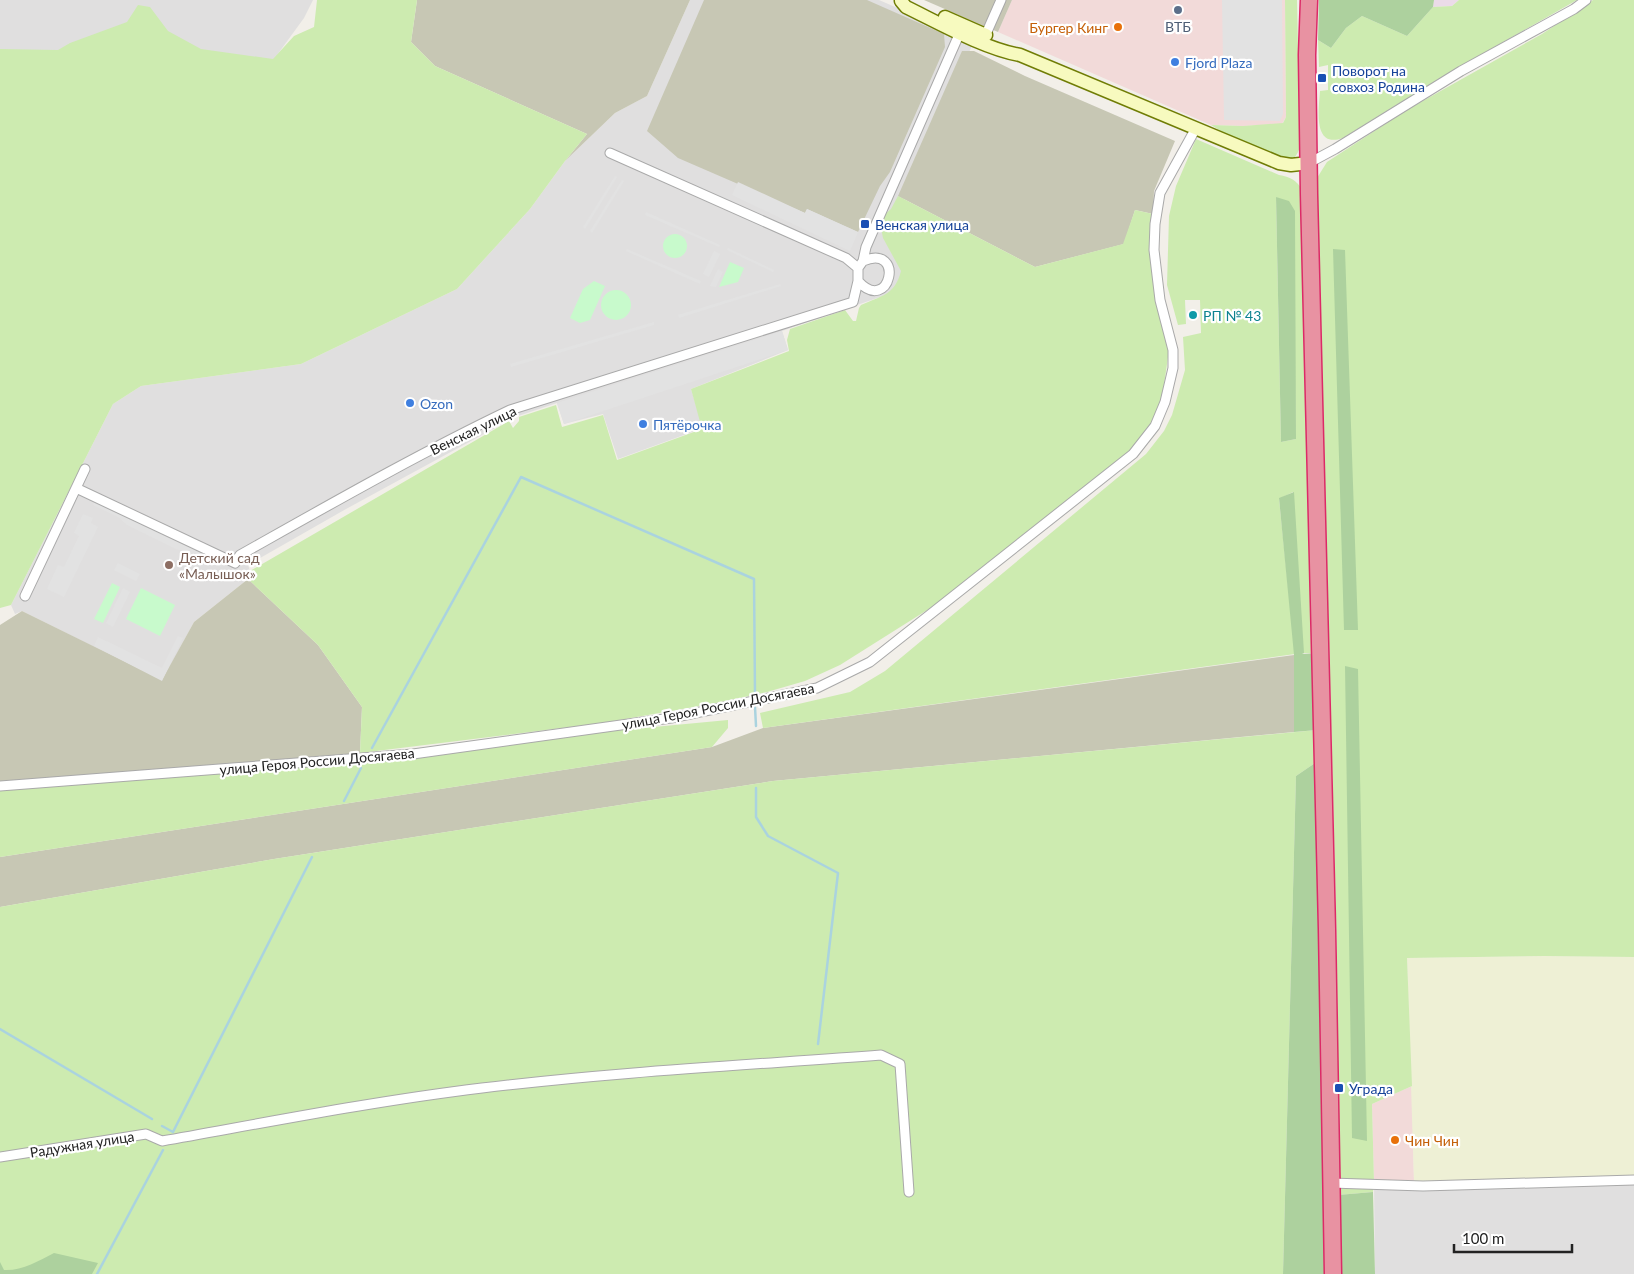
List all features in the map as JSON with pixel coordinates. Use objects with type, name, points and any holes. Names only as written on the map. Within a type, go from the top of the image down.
[{"type":"highway","points":[[1309,0],[1307,55],[1309,163],[1333,1274]]},
{"type":"street","points":[[899,0],[906,7],[961,29],[1009,53],[1020,55],[1279,163],[1291,165],[1309,163],[1336,149],[1461,71],[1574,9],[1586,0]]},
{"type":"street","points":[[986,34],[1001,0]]},
{"type":"street","points":[[961,29],[986,34],[1008,44],[1020,55]]},
{"type":"street","points":[[860,265],[872,257],[882,260],[889,268],[890,278],[884,287],[875,291],[865,288],[858,281],[860,265],[866,247],[961,29]]},
{"type":"street","name":"улица Героя России Досягаева","points":[[0,786],[413,754],[662,719],[817,688],[870,662],[1133,454],[1155,426],[1166,402],[1173,368],[1173,350],[1160,300],[1154,250],[1155,224],[1160,193],[1196,128]]},
{"type":"street","points":[[610,153],[860,265]]},
{"type":"street","name":"Венская улица","points":[[76,488],[235,564],[240,555],[460,434],[510,410],[853,302],[858,281]]},
{"type":"street","points":[[25,596],[85,469]]},
{"type":"street","name":"Радужная улица","points":[[0,1157],[146,1134],[162,1141],[380,1102],[483,1088],[630,1074],[881,1055],[900,1064],[909,1192]]},
{"type":"street","points":[[1331,1182],[1423,1186],[1634,1180]]},
{"type":"shaded area","points":[[0,0],[313,0],[304,18],[269,66],[64,58],[0,58]]},
{"type":"shaded area","points":[[417,0],[690,0],[647,96],[615,113],[565,161],[587,134],[435,66],[411,42]]},
{"type":"shaded area","points":[[690,0],[879,0],[974,41],[890,231],[909,287],[782,331],[788,350],[691,389],[703,428],[618,459],[603,414],[564,424],[557,403],[515,417],[248,565],[250,571],[248,579],[194,622],[162,681],[22,611],[15,614],[11,605],[113,404],[141,386],[301,364],[457,289],[530,209],[565,161],[615,113],[647,96]]},
{"type":"shaded area","points":[[704,0],[867,0],[944,34],[945,47],[890,172],[880,186],[858,232],[807,209],[805,213],[678,158],[647,131]]},
{"type":"shaded area","points":[[924,0],[1012,0],[998,32]]},
{"type":"shaded area","points":[[1012,0],[1285,0],[1286,117],[1282,124],[1211,125],[998,32]]},
{"type":"shaded area","points":[[1222,0],[1282,0],[1283,114],[1280,121],[1224,120]]},
{"type":"shaded area","points":[[1434,0],[1459,0],[1452,6],[1433,7]]},
{"type":"shaded area","points":[[962,51],[974,51],[1025,76],[1175,141],[1154,191],[1153,214],[1135,210],[1124,244],[1035,267],[898,196]]},
{"type":"shaded area","points":[[615,176],[617,177],[585,229],[583,227]]},
{"type":"shaded area","points":[[622,180],[624,181],[592,233],[590,231]]},
{"type":"shaded area","points":[[738,182],[805,213],[807,209],[858,232],[850,251],[732,195]]},
{"type":"shaded area","points":[[646,212],[720,245],[719,247],[645,215]]},
{"type":"shaded area","points":[[728,248],[774,270],[773,272],[727,250]]},
{"type":"shaded area","points":[[627,249],[701,281],[700,284],[626,251]]},
{"type":"shaded area","points":[[714,251],[720,254],[709,277],[703,274]]},
{"type":"shaded area","points":[[718,269],[723,272],[716,287],[710,286]]},
{"type":"shaded area","points":[[780,284],[781,286],[679,318],[678,315]]},
{"type":"shaded area","points":[[654,322],[654,325],[511,367],[510,364]]},
{"type":"shaded area","points":[[782,331],[788,350],[564,424],[557,403]]},
{"type":"shaded area","points":[[95,501],[224,562],[221,567],[194,554],[176,549],[127,525],[118,517],[93,505]]},
{"type":"shaded area","points":[[83,514],[93,518],[91,523],[98,527],[64,597],[47,589],[58,565],[64,567],[79,536],[74,533]]},
{"type":"shaded area","points":[[118,563],[140,574],[136,581],[114,570]]},
{"type":"shaded area","points":[[248,579],[318,645],[362,707],[360,753],[0,783],[0,625],[22,611],[162,680],[194,622]]},
{"type":"shaded area","points":[[123,588],[130,592],[113,627],[106,623]]},
{"type":"shaded area","points":[[178,636],[183,638],[162,681],[94,646],[98,637],[162,668]]},
{"type":"shaded area","points":[[1294,655],[1294,732],[773,781],[274,859],[0,907],[0,857],[712,747],[763,728]]},
{"type":"shaded area","points":[[1634,957],[1634,1177],[1414,1182],[1407,958]]},
{"type":"shaded area","points":[[1412,1086],[1414,1182],[1374,1182],[1372,1104]]},
{"type":"shaded area","points":[[1634,1177],[1634,1274],[1375,1274],[1374,1182]]},
{"type":"green space","points":[[317,0],[417,0],[411,42],[435,66],[587,134],[530,209],[457,289],[301,364],[141,386],[113,404],[11,605],[0,608],[0,49],[58,50],[70,43],[127,22],[138,5],[150,7],[168,31],[201,49],[273,59],[294,36],[314,27]]},
{"type":"green space","points":[[1285,0],[1297,0],[1300,147],[1295,157],[1285,163],[1249,148],[1211,125],[1243,126],[1283,123],[1286,117]]},
{"type":"green space","points":[[1319,0],[1434,0],[1433,7],[1407,36],[1362,16],[1346,28],[1331,48],[1318,40]]},
{"type":"green space","points":[[1459,0],[1577,0],[1442,77],[1343,138],[1333,140],[1326,138],[1320,125],[1319,107],[1320,91],[1328,90],[1328,65],[1319,67],[1318,40],[1331,48],[1346,28],[1362,16],[1407,36],[1433,7],[1452,6]]},
{"type":"green space","points":[[1593,0],[1634,0],[1634,957],[1407,958],[1412,1086],[1372,1104],[1373,1192],[1338,1195],[1337,952],[1317,178],[1327,162],[1405,111],[1542,34]]},
{"type":"green space","points":[[1196,139],[1290,178],[1302,190],[1317,653],[1300,653],[1293,492],[1279,499],[1295,654],[763,728],[760,713],[850,692],[885,671],[1146,454],[1164,431],[1172,415],[1185,370],[1183,337],[1201,333],[1200,300],[1185,300],[1186,324],[1178,325],[1167,285],[1169,216],[1176,186]],"holes":[[[1276,197],[1292,212],[1296,439],[1281,442]]]},
{"type":"green space","points":[[898,196],[1035,267],[1123,244],[1135,210],[1153,214],[1150,242],[1153,280],[1157,306],[1165,328],[1169,350],[1162,399],[1152,425],[1130,452],[932,607],[840,665],[805,681],[767,692],[711,704],[602,723],[360,753],[362,707],[318,645],[248,579],[250,571],[509,421],[513,428],[519,421],[519,417],[556,405],[562,427],[603,415],[617,460],[702,429],[691,389],[789,351],[787,340],[790,329],[845,310],[853,321],[856,321],[861,305],[881,297],[891,290],[901,271],[883,238],[881,228],[884,215],[891,209]]},
{"type":"green space","points":[[1276,197],[1289,201],[1295,211],[1296,439],[1281,442]]},
{"type":"green space","points":[[675,234],[684,237],[687,246],[684,255],[675,258],[666,255],[663,246],[666,237]]},
{"type":"green space","points":[[1333,249],[1345,250],[1358,630],[1344,630]]},
{"type":"green space","points":[[730,262],[744,268],[738,282],[719,287]]},
{"type":"green space","points":[[594,281],[605,286],[590,320],[580,323],[570,318],[583,289]]},
{"type":"green space","points":[[616,290],[627,294],[631,305],[627,316],[616,320],[605,316],[601,305],[605,294]]},
{"type":"green space","points":[[1294,492],[1304,653],[1302,654],[1317,653],[1317,730],[1294,732],[1294,655],[1279,498]]},
{"type":"green space","points":[[112,583],[120,587],[103,623],[94,619]]},
{"type":"green space","points":[[141,588],[175,605],[160,636],[126,619]]},
{"type":"green space","points":[[1345,666],[1358,669],[1367,1141],[1352,1138]]},
{"type":"green space","points":[[728,720],[728,728],[712,747],[0,857],[0,789]]},
{"type":"green space","points":[[1317,730],[1318,761],[1296,776],[1283,1274],[0,1274],[0,907],[274,859],[773,781]]},
{"type":"green space","points":[[1318,761],[1326,1274],[1283,1274],[1296,776]]},
{"type":"green space","points":[[1373,1192],[1375,1274],[1339,1274],[1338,1195]]},
{"type":"green space","points":[[54,1253],[98,1263],[92,1274],[0,1274],[0,1262],[4,1270],[17,1269]]},
{"type":"waterway","points":[[372,748],[521,477],[754,579],[755,694]]},
{"type":"waterway","points":[[755,707],[756,726]]},
{"type":"waterway","points":[[344,801],[361,768]]},
{"type":"waterway","points":[[756,788],[756,817],[768,836],[838,873],[818,1044]]},
{"type":"waterway","points":[[162,1126],[173,1132],[312,857]]},
{"type":"waterway","points":[[0,1029],[152,1119]]},
{"type":"waterway","points":[[97,1274],[163,1150]]},
{"type":"place","name":"ВТБ","points":[[1178,10]]},
{"type":"place","name":"Бургер Кинг","points":[[1118,27]]},
{"type":"place","name":"Fjord Plaza","points":[[1175,62]]},
{"type":"place","name":"Поворот на совхоз Родина","points":[[1322,78]]},
{"type":"place","name":"Венская улица","points":[[865,224]]},
{"type":"place","name":"РП № 43","points":[[1193,315]]},
{"type":"place","name":"Ozon","points":[[410,403]]},
{"type":"place","name":"Пятёрочка","points":[[643,424]]},
{"type":"place","name":"Детский сад «Малышок»","points":[[169,565]]},
{"type":"place","name":"Уграда","points":[[1339,1088]]},
{"type":"place","name":"Чин Чин","points":[[1395,1140]]}]
